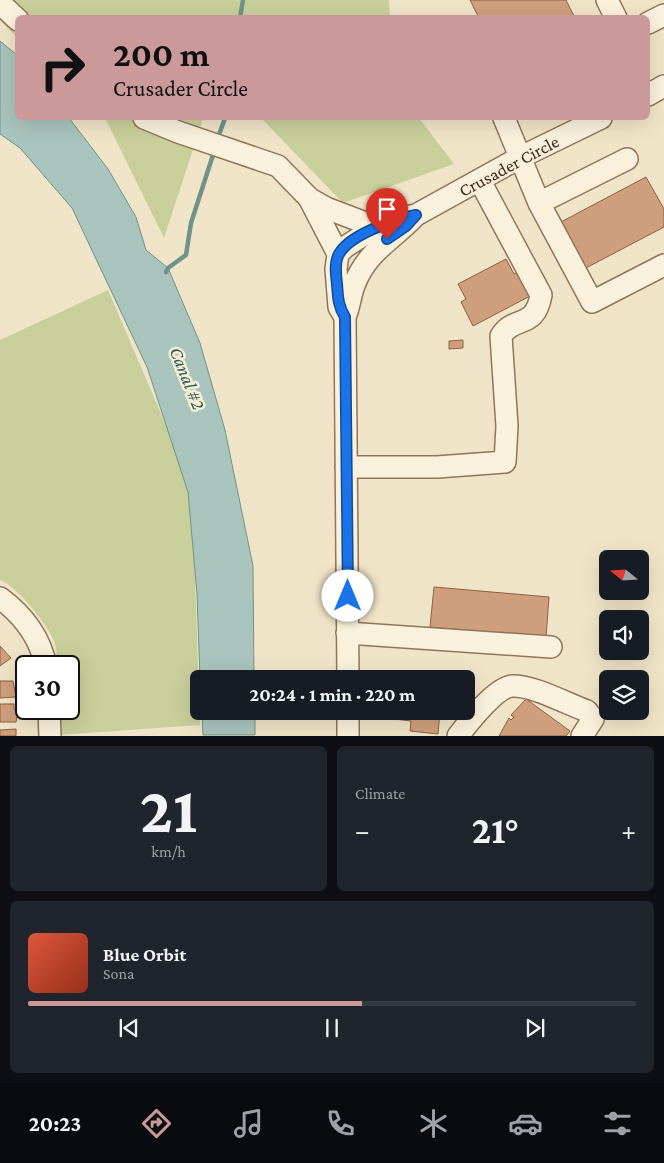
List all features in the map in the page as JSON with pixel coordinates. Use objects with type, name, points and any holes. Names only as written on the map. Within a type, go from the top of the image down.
[{"type":"street","points":[[607,0],[614,15]]},
{"type":"street","points":[[0,3],[15,17]]},
{"type":"street","points":[[650,22],[664,15]]},
{"type":"street","points":[[149,120],[178,132],[278,166],[309,198],[326,208],[376,227]]},
{"type":"street","points":[[505,120],[519,158],[540,203],[592,302],[664,265]]},
{"type":"street","name":"Crusader Circle","points":[[348,670],[345,317],[354,284],[365,264],[379,246],[416,215],[519,158],[597,120]]},
{"type":"street","points":[[540,203],[627,159]]},
{"type":"street","points":[[346,467],[437,467],[505,462],[507,426],[502,336],[504,331],[527,320],[536,313],[541,295],[480,181]]},
{"type":"street","points":[[309,198],[338,254]]},
{"type":"street","name":"Crusader Circle","points":[[345,317],[339,307],[336,269],[338,254],[376,227],[394,220],[416,215]]},
{"type":"street","points":[[0,598],[24,620],[36,637],[42,655]]},
{"type":"street","points":[[348,633],[551,647]]},
{"type":"street","points":[[458,736],[500,690],[512,686],[530,689],[587,711],[593,719],[582,736]]},
{"type":"street","points":[[49,720],[50,736]]},
{"type":"street","points":[[348,720],[348,736]]},
{"type":"green space","points":[[0,0],[389,0],[390,15],[15,15],[15,35],[0,21]]},
{"type":"green space","points":[[106,120],[203,120],[164,238]]},
{"type":"green space","points":[[263,120],[421,120],[454,164],[343,203]]},
{"type":"green space","points":[[108,290],[192,486],[198,670],[190,670],[190,720],[200,720],[200,725],[58,735],[58,720],[80,720],[80,655],[56,655],[53,639],[41,619],[15,590],[0,580],[0,340]]},
{"type":"water","name":"Canal #2","points":[[0,41],[15,53],[15,120],[71,120],[108,169],[136,217],[146,250],[168,268],[200,343],[225,430],[253,566],[254,670],[200,670],[197,594],[188,492],[147,367],[72,208],[20,148],[0,134]]},
{"type":"water","points":[[202,720],[255,720],[255,735],[203,735]]},
{"type":"building","points":[[470,0],[566,0],[574,15],[478,15]]},
{"type":"building","points":[[646,177],[664,209],[664,227],[584,269],[559,223]]},
{"type":"building","points":[[506,259],[514,274],[520,271],[532,295],[473,326],[461,302],[466,299],[458,284]]},
{"type":"building","points":[[463,340],[463,348],[449,349],[449,341]]},
{"type":"building","points":[[434,587],[549,597],[546,637],[430,627]]},
{"type":"building","points":[[0,646],[11,658],[0,666]]},
{"type":"building","points":[[0,681],[13,681],[15,697],[0,698]]},
{"type":"building","points":[[526,699],[570,731],[566,736],[499,736],[509,718],[511,720],[514,717],[511,715]]},
{"type":"building","points":[[0,704],[14,704],[16,722],[0,722]]},
{"type":"building","points":[[402,720],[439,720],[438,734],[410,731],[411,721]]},
{"type":"building","points":[[16,729],[16,736],[0,736],[0,730]]},
{"type":"waterway","points":[[240,15],[243,0]]},
{"type":"waterway","points":[[220,132],[224,120]]},
{"type":"waterway","points":[[166,272],[168,268],[186,255],[191,223],[213,155]]},
{"type":"route","points":[[348,596],[345,317],[339,307],[336,269],[338,254],[345,247],[376,227],[394,220],[416,215],[406,226],[387,239]]}]
